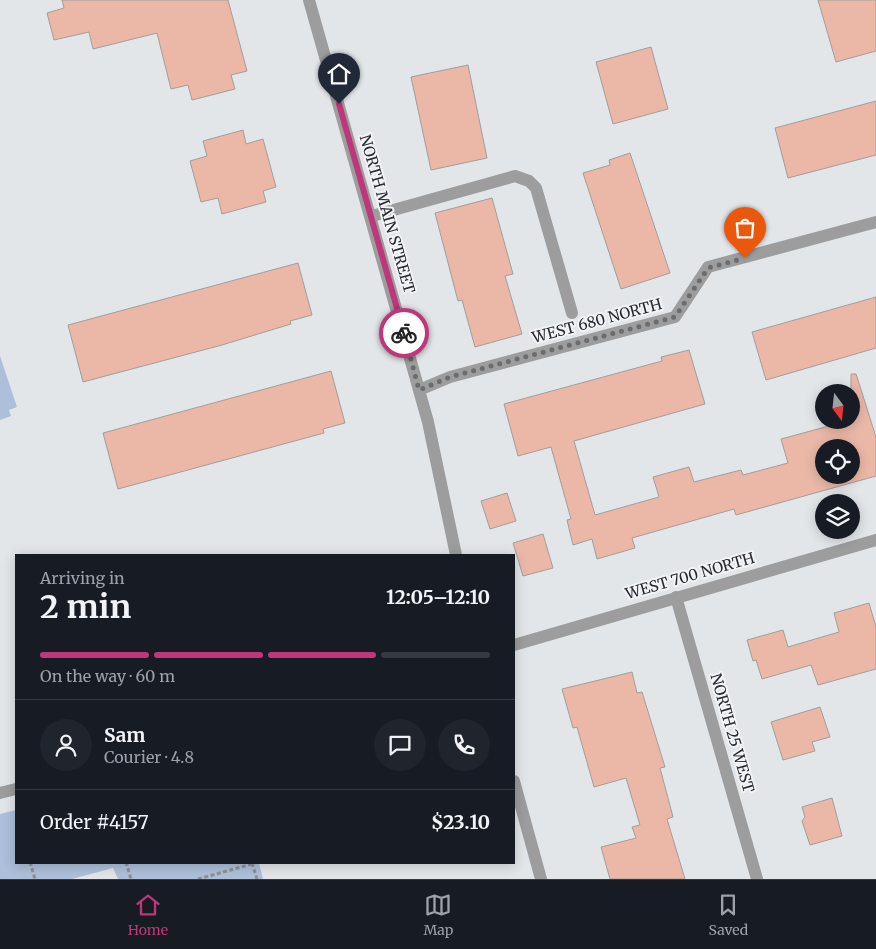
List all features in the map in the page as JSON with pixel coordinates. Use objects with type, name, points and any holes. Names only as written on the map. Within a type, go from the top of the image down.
[{"type":"street","name":"NORTH MAIN STREET","points":[[309,0],[372,216],[428,422],[456,554]]},
{"type":"street","points":[[372,216],[515,176],[529,181],[536,188],[572,313]]},
{"type":"street","name":"WEST 680 NORTH","points":[[419,390],[450,377],[675,317],[708,268],[876,222]]},
{"type":"street","name":"WEST 700 NORTH","points":[[515,645],[876,540]]},
{"type":"street","name":"NORTH 25 WEST","points":[[676,597],[757,879]]},
{"type":"street","points":[[515,785],[540,879]]},
{"type":"street","points":[[0,793],[15,789]]},
{"type":"path","points":[[31,864],[35,879]]},
{"type":"path","points":[[126,864],[130,879]]},
{"type":"path","points":[[198,879],[249,864]]},
{"type":"path","points":[[252,864],[256,879]]},
{"type":"shaded area","points":[[0,356],[17,407],[9,410],[11,416],[0,420]]},
{"type":"shaded area","points":[[15,810],[15,864],[259,864],[263,879],[118,879],[113,868],[72,879],[0,879],[0,814]]},
{"type":"building","points":[[62,0],[228,0],[247,71],[231,75],[235,89],[192,100],[188,85],[171,89],[157,33],[93,49],[89,32],[54,40],[47,13],[64,8]]},
{"type":"building","points":[[818,0],[876,0],[876,51],[836,62]]},
{"type":"building","points":[[651,47],[668,109],[613,124],[596,62]]},
{"type":"building","points":[[468,65],[487,158],[431,170],[411,77]]},
{"type":"building","points":[[876,101],[876,155],[788,178],[775,128]]},
{"type":"building","points":[[243,130],[246,144],[263,139],[276,187],[263,191],[266,202],[222,214],[218,198],[201,202],[190,161],[207,156],[203,141]]},
{"type":"building","points":[[630,153],[670,273],[621,289],[583,173],[610,165],[609,160]]},
{"type":"building","points":[[492,198],[513,274],[505,276],[522,334],[475,347],[462,300],[458,301],[435,213]]},
{"type":"building","points":[[298,263],[312,315],[290,321],[291,324],[222,345],[83,382],[68,325]]},
{"type":"building","points":[[876,297],[876,348],[766,380],[752,332]]},
{"type":"building","points":[[689,350],[705,404],[574,441],[595,515],[659,497],[653,477],[689,467],[694,482],[741,470],[743,475],[788,463],[781,439],[818,429],[860,429],[860,387],[876,437],[876,476],[860,480],[860,439],[815,439],[815,484],[847,484],[736,515],[734,509],[632,538],[635,548],[597,559],[592,539],[573,545],[567,520],[571,519],[551,447],[518,456],[504,404],[662,361],[661,357]]},
{"type":"building","points":[[331,371],[345,423],[323,429],[324,433],[118,489],[103,433]]},
{"type":"building","points":[[851,374],[856,374],[859,384],[851,384]]},
{"type":"building","points":[[507,493],[516,521],[490,529],[481,501]]},
{"type":"building","points":[[543,534],[553,568],[523,576],[513,543]]},
{"type":"building","points":[[869,603],[876,627],[876,669],[818,685],[811,665],[762,679],[756,660],[753,661],[747,640],[783,630],[788,647],[839,632],[834,613]]},
{"type":"building","points":[[632,672],[637,693],[642,692],[665,767],[660,768],[673,817],[667,819],[685,879],[610,879],[601,847],[636,838],[632,827],[640,825],[626,778],[594,787],[577,727],[573,728],[562,689]]},
{"type":"building","points":[[820,707],[830,737],[812,742],[815,751],[783,760],[771,722]]},
{"type":"building","points":[[832,798],[842,836],[810,845],[802,821],[805,817],[802,807]]},
{"type":"way so far","points":[[404,333],[419,390],[450,377],[675,317],[708,268],[745,258]]},
{"type":"route","points":[[339,104],[370,207],[404,333]]}]
